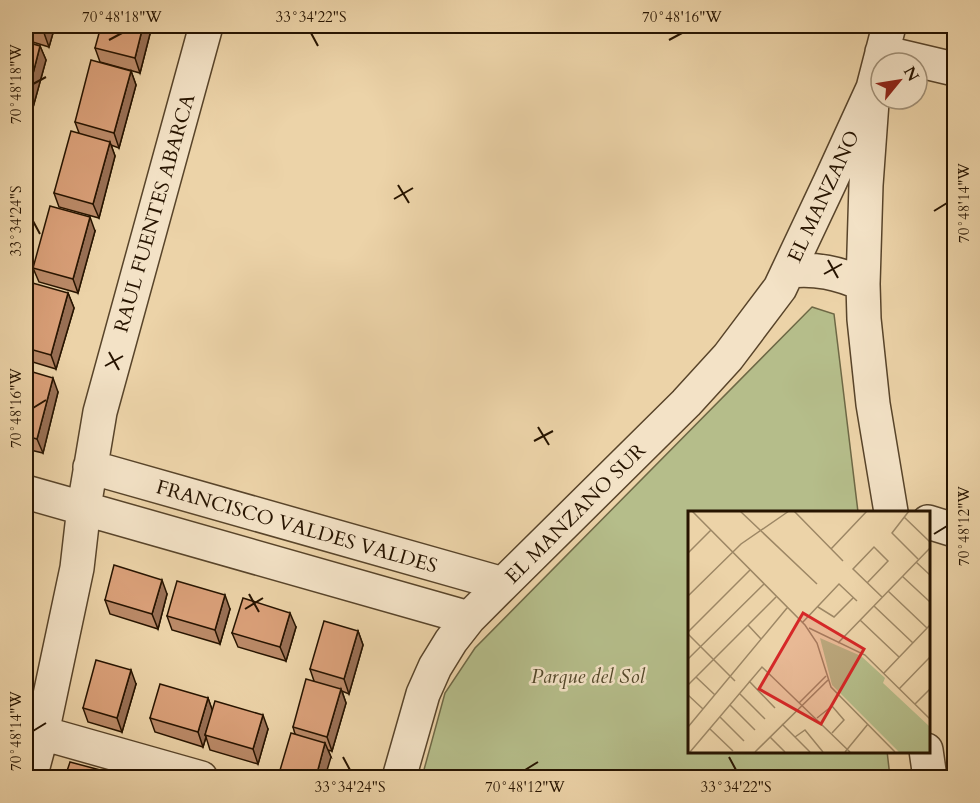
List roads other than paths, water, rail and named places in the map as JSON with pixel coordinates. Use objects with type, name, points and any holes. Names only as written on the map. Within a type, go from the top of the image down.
[{"type":"street","name":"RAUL FUENTES ABARCA","points":[[30,777],[42,733],[77,568],[90,467],[103,400],[206,26]]},
{"type":"street","points":[[885,39],[954,69]]},
{"type":"street","name":"EL MANZANO","points":[[789,271],[869,97]]},
{"type":"street","name":"EL MANZANO","points":[[872,111],[866,196],[864,319],[873,404],[895,511]]},
{"type":"street","points":[[789,271],[822,270],[843,275],[863,284]]},
{"type":"street","name":"EL MANZANO SUR","points":[[399,777],[423,693],[446,650],[469,618],[686,403],[728,357],[770,301],[789,271]]},
{"type":"street","name":"FRANCISCO VALDES VALDES","points":[[90,467],[504,584]]},
{"type":"street","points":[[26,492],[469,618]]},
{"type":"street","points":[[929,523],[954,530]]},
{"type":"street","points":[[42,733],[201,777]]},
{"type":"street","points":[[926,752],[930,777]]},
{"type":"park label","name":"Parque del Sol","points":[[588,676]]}]
